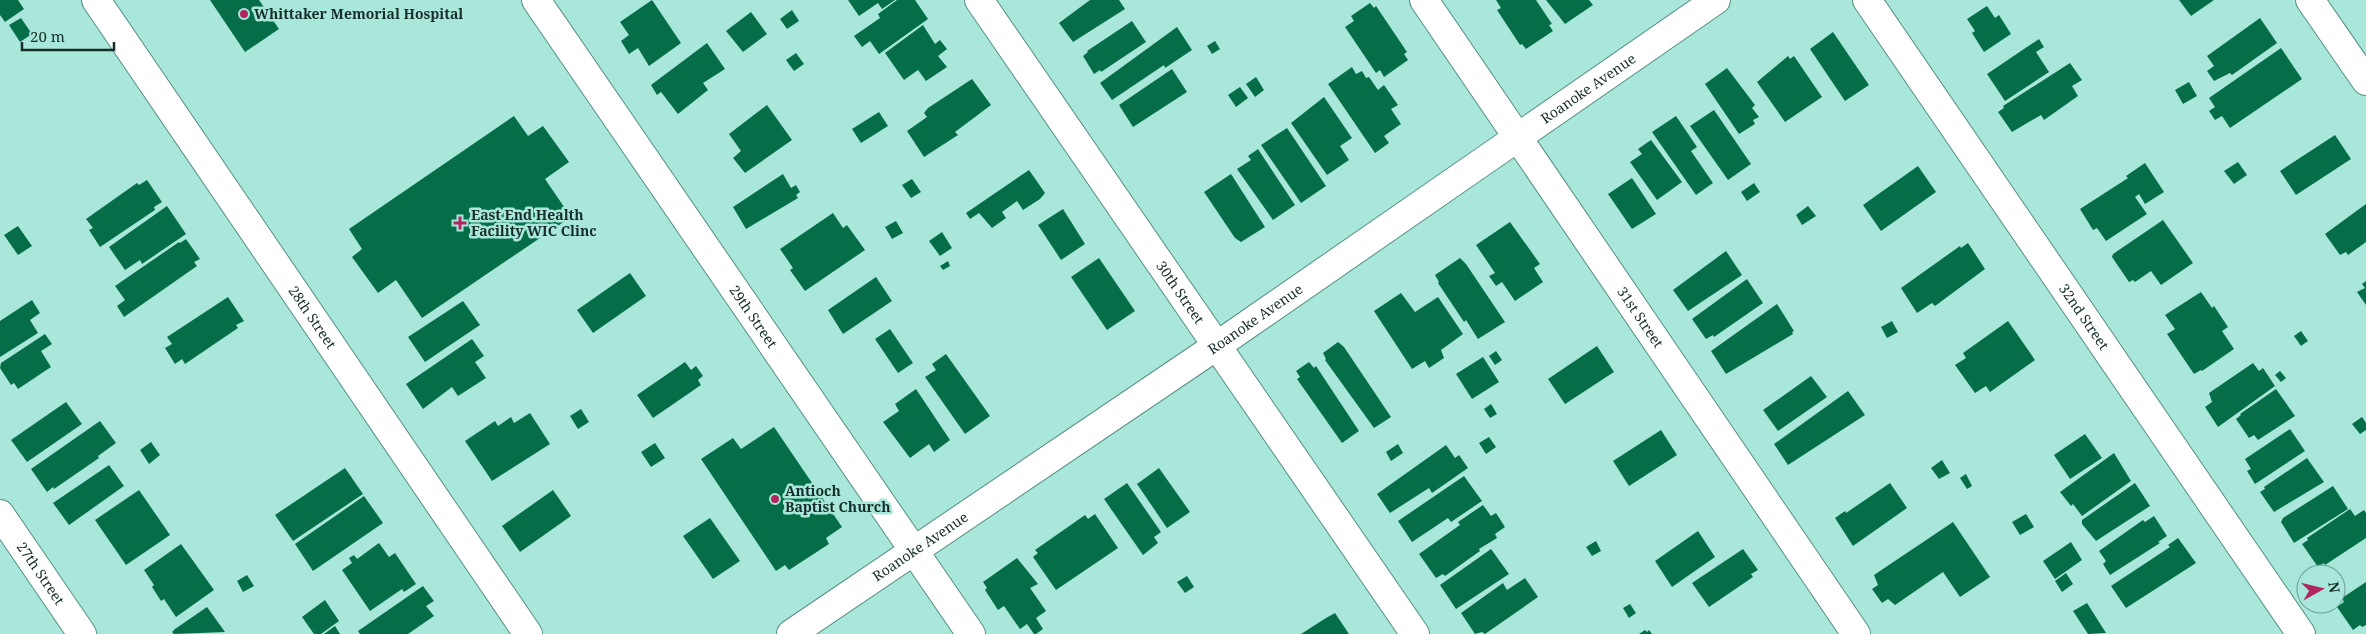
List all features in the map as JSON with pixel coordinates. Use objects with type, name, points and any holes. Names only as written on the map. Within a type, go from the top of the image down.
[{"type":"street","name":"28th Street","points":[[96,0],[528,634]]},
{"type":"street","name":"29th Street","points":[[536,0],[970,634]]},
{"type":"street","name":"30th Street","points":[[978,0],[1218,345],[1415,634]]},
{"type":"street","name":"31st Street","points":[[1424,0],[1856,634]]},
{"type":"street","name":"Roanoke Avenue","points":[[791,634],[1218,345],[1716,0]]},
{"type":"street","name":"32nd Street","points":[[1867,0],[2301,634]]},
{"type":"street","points":[[2310,0],[2366,82]]},
{"type":"street","name":"27th Street","points":[[0,514],[82,634]]},
{"type":"building","points":[[0,0],[18,0],[24,9],[5,22],[0,15]]},
{"type":"building","name":"Whittaker Memorial Hospital","points":[[210,0],[259,0],[279,29],[245,52]]},
{"type":"building","points":[[652,0],[681,43],[649,66],[638,48],[629,54],[621,41],[629,35],[620,22]]},
{"type":"building","points":[[848,0],[895,0],[882,9],[878,3],[859,16]]},
{"type":"building","points":[[897,0],[915,0],[928,19],[879,54],[870,41],[862,47],[854,36],[880,18],[878,14]]},
{"type":"building","points":[[1090,0],[1119,0],[1125,9],[1073,42],[1059,23]]},
{"type":"building","points":[[1496,0],[1536,0],[1552,24],[1549,25],[1553,31],[1526,49],[1522,44],[1520,45],[1497,10],[1501,8]]},
{"type":"building","points":[[1546,0],[1589,0],[1593,5],[1565,24]]},
{"type":"building","points":[[2179,0],[2214,0],[2191,16]]},
{"type":"building","points":[[1370,3],[1374,8],[1376,6],[1407,52],[1404,54],[1408,60],[1384,77],[1380,70],[1376,73],[1345,27],[1354,21],[1351,16]]},
{"type":"building","points":[[1987,6],[1995,18],[1999,15],[2011,34],[1984,52],[1972,33],[1975,31],[1967,19]]},
{"type":"building","points":[[792,10],[799,21],[787,29],[780,19]]},
{"type":"building","points":[[751,12],[767,34],[743,52],[726,31]]},
{"type":"building","points":[[21,18],[32,34],[20,42],[9,25]]},
{"type":"building","points":[[2260,18],[2277,43],[2232,75],[2230,73],[2214,81],[2207,71],[2214,66],[2207,56]]},
{"type":"building","points":[[1132,21],[1146,42],[1101,72],[1100,70],[1094,74],[1083,56],[1087,51]]},
{"type":"building","points":[[923,25],[935,44],[940,40],[947,49],[938,56],[947,67],[926,81],[918,70],[904,80],[885,53]]},
{"type":"building","points":[[1177,27],[1192,50],[1165,68],[1164,65],[1112,100],[1100,83]]},
{"type":"building","points":[[1833,32],[1869,85],[1845,101],[1810,49]]},
{"type":"building","points":[[2039,39],[2044,47],[2036,52],[2049,72],[2005,101],[1987,74]]},
{"type":"building","points":[[1215,41],[1220,49],[1212,54],[1207,46]]},
{"type":"building","points":[[707,43],[725,69],[703,83],[708,90],[678,114],[661,92],[657,95],[651,85]]},
{"type":"building","points":[[2281,48],[2302,79],[2230,128],[2222,116],[2215,120],[2209,111],[2215,107],[2209,98]]},
{"type":"building","points":[[796,53],[804,64],[794,71],[786,60]]},
{"type":"building","points":[[1788,56],[1790,59],[1794,56],[1822,97],[1785,122],[1757,82]]},
{"type":"building","points":[[2070,63],[2082,80],[2072,86],[2078,96],[2044,120],[2041,115],[2012,132],[1998,112],[2004,108],[2003,106]]},
{"type":"building","points":[[1352,67],[1356,74],[1362,71],[1366,78],[1369,77],[1378,90],[1384,85],[1398,105],[1391,109],[1401,124],[1384,136],[1389,143],[1375,153],[1328,84]]},
{"type":"building","points":[[1727,68],[1755,105],[1752,108],[1759,117],[1753,120],[1755,124],[1739,134],[1705,84]]},
{"type":"building","points":[[1172,69],[1187,92],[1133,127],[1119,105]]},
{"type":"building","points":[[1256,77],[1264,90],[1255,97],[1246,84]]},
{"type":"building","points":[[972,79],[991,105],[955,132],[958,135],[924,157],[907,131],[927,117],[924,113],[928,108]]},
{"type":"building","points":[[2189,82],[2197,96],[2183,104],[2175,90]]},
{"type":"building","points":[[1240,87],[1248,98],[1236,107],[1228,95]]},
{"type":"building","points":[[1324,97],[1352,138],[1340,146],[1349,160],[1327,175],[1291,123]]},
{"type":"building","points":[[767,105],[792,140],[745,173],[733,158],[741,151],[729,134]]},
{"type":"building","points":[[1714,110],[1751,164],[1728,180],[1690,126]]},
{"type":"building","points":[[879,112],[888,126],[861,143],[852,129]]},
{"type":"building","name":"East End Health Facility WIC Clinc","points":[[514,116],[528,136],[543,126],[569,162],[545,179],[571,217],[422,318],[396,280],[378,293],[352,257],[362,249],[349,229]]},
{"type":"building","points":[[1676,116],[1697,147],[1691,151],[1713,183],[1696,195],[1652,132]]},
{"type":"building","points":[[1287,128],[1326,186],[1301,203],[1261,145]]},
{"type":"building","points":[[2335,135],[2351,159],[2296,195],[2280,171]]},
{"type":"building","points":[[1651,140],[1682,182],[1657,200],[1630,162],[1642,154],[1638,149]]},
{"type":"building","points":[[1258,149],[1295,205],[1273,220],[1237,169],[1251,160],[1248,156]]},
{"type":"building","points":[[2238,162],[2247,175],[2234,184],[2224,171]]},
{"type":"building","points":[[2145,163],[2164,192],[2145,204],[2139,194],[2135,197],[2147,214],[2106,241],[2097,228],[2093,230],[2080,209],[2128,178],[2126,176]]},
{"type":"building","points":[[1918,166],[1936,192],[1881,231],[1863,205]]},
{"type":"building","points":[[1029,170],[1045,193],[1040,199],[1023,210],[1017,201],[1002,212],[1006,218],[992,228],[979,213],[970,219],[966,213]]},
{"type":"building","points":[[783,174],[791,188],[796,185],[800,192],[796,195],[798,198],[746,229],[733,207]]},
{"type":"building","points":[[1231,174],[1265,227],[1241,242],[1235,238],[1204,192]]},
{"type":"building","points":[[1632,178],[1656,214],[1632,229],[1608,194]]},
{"type":"building","points":[[912,179],[921,192],[911,198],[902,185]]},
{"type":"building","points":[[147,180],[162,202],[154,207],[155,210],[100,247],[89,230],[93,228],[86,219],[137,183],[139,185]]},
{"type":"building","points":[[1754,183],[1760,192],[1747,201],[1741,192]]},
{"type":"building","points":[[2366,204],[2366,242],[2348,255],[2346,252],[2340,255],[2325,234]]},
{"type":"building","points":[[167,206],[186,234],[142,264],[140,260],[125,270],[109,247]]},
{"type":"building","points":[[1808,206],[1816,216],[1802,225],[1796,215]]},
{"type":"building","points":[[1063,209],[1085,244],[1061,260],[1038,225]]},
{"type":"building","points":[[833,213],[843,228],[847,225],[865,250],[805,291],[790,270],[793,268],[780,249]]},
{"type":"building","points":[[2163,220],[2193,263],[2161,285],[2151,271],[2135,282],[2133,280],[2129,282],[2112,257],[2113,254]]},
{"type":"building","points":[[896,221],[903,233],[892,239],[885,227]]},
{"type":"building","points":[[1510,222],[1540,264],[1534,268],[1543,282],[1515,301],[1502,282],[1496,286],[1489,276],[1495,273],[1476,245]]},
{"type":"building","points":[[18,226],[32,246],[18,255],[4,235]]},
{"type":"building","points":[[942,232],[952,248],[940,256],[929,241]]},
{"type":"building","points":[[186,239],[200,259],[194,262],[197,266],[124,317],[117,306],[125,300],[115,286]]},
{"type":"building","points":[[1968,243],[1985,269],[1935,306],[1932,303],[1917,313],[1901,288],[1960,246],[1961,248]]},
{"type":"building","points":[[1726,251],[1742,275],[1688,311],[1673,290]]},
{"type":"building","points":[[1099,258],[1135,311],[1107,330],[1071,277]]},
{"type":"building","points":[[1460,258],[1505,322],[1478,339],[1466,320],[1464,322],[1438,283],[1435,275]]},
{"type":"building","points":[[948,261],[950,266],[943,270],[940,266]]},
{"type":"building","points":[[630,273],[646,296],[593,333],[577,310]]},
{"type":"building","points":[[876,277],[892,301],[843,334],[828,310]]},
{"type":"building","points":[[1747,279],[1763,303],[1714,337],[1713,335],[1706,339],[1692,319]]},
{"type":"building","points":[[2366,281],[2366,305],[2357,292],[2365,288],[2362,284]]},
{"type":"building","points":[[2201,292],[2212,308],[2214,306],[2228,327],[2222,331],[2234,349],[2202,371],[2194,374],[2167,334],[2175,329],[2165,315]]},
{"type":"building","points":[[1401,293],[1415,312],[1438,297],[1463,334],[1441,350],[1444,358],[1429,368],[1425,361],[1412,369],[1374,311]]},
{"type":"building","points":[[228,297],[244,321],[236,325],[238,328],[185,364],[182,359],[175,364],[165,348],[172,344],[167,337]]},
{"type":"building","points":[[32,300],[40,313],[30,320],[38,333],[0,357],[0,321]]},
{"type":"building","points":[[463,301],[480,325],[425,362],[408,337]]},
{"type":"building","points":[[1777,304],[1794,331],[1792,332],[1793,334],[1726,374],[1711,351]]},
{"type":"building","points":[[1892,321],[1898,332],[1887,338],[1881,327]]},
{"type":"building","points":[[2008,321],[2035,360],[1990,392],[1986,386],[1975,393],[1955,365],[1966,358],[1963,353]]},
{"type":"building","points":[[890,329],[913,363],[898,373],[875,339]]},
{"type":"building","points":[[2301,331],[2308,341],[2301,346],[2294,336]]},
{"type":"building","points":[[45,334],[52,344],[41,351],[51,367],[18,389],[14,383],[11,385],[0,368],[1,363]]},
{"type":"building","points":[[472,339],[484,356],[475,362],[486,378],[458,396],[452,387],[423,409],[406,384]]},
{"type":"building","points":[[1338,342],[1344,347],[1391,417],[1374,428],[1325,360],[1323,353]]},
{"type":"building","points":[[1597,346],[1614,372],[1565,404],[1548,379]]},
{"type":"building","points":[[1496,351],[1502,360],[1495,365],[1489,356]]},
{"type":"building","points":[[946,354],[990,416],[965,434],[925,377],[936,370],[932,364]]},
{"type":"building","points":[[1483,357],[1499,382],[1472,399],[1456,374]]},
{"type":"building","points":[[685,362],[691,370],[696,366],[703,376],[698,380],[701,385],[653,418],[637,395]]},
{"type":"building","points":[[1309,362],[1314,368],[1316,366],[1359,431],[1342,443],[1297,379],[1300,377],[1296,371]]},
{"type":"building","points":[[2253,363],[2259,371],[2263,368],[2275,386],[2218,427],[2205,407],[2212,402],[2209,393]]},
{"type":"building","points":[[2280,371],[2286,378],[2281,382],[2275,375]]},
{"type":"building","points":[[1811,376],[1827,397],[1778,431],[1763,410]]},
{"type":"building","points":[[916,389],[950,440],[934,452],[929,444],[910,458],[883,422],[899,411],[895,404]]},
{"type":"building","points":[[2276,389],[2295,416],[2258,440],[2254,435],[2249,438],[2236,419],[2240,414]]},
{"type":"building","points":[[1848,391],[1865,415],[1788,465],[1774,444]]},
{"type":"building","points":[[66,402],[82,424],[27,462],[11,440]]},
{"type":"building","points":[[1491,404],[1497,414],[1490,418],[1484,409]]},
{"type":"building","points":[[581,409],[589,422],[578,429],[570,416]]},
{"type":"building","points":[[530,413],[550,444],[492,481],[465,441],[495,421],[498,426],[511,417],[514,423]]},
{"type":"building","points":[[2362,417],[2366,423],[2366,430],[2360,434],[2352,424]]},
{"type":"building","points":[[100,421],[116,443],[98,456],[99,458],[47,492],[31,469]]},
{"type":"building","name":"Antioch Baptist Church","points":[[774,427],[842,527],[826,538],[829,544],[789,570],[785,565],[776,571],[701,459],[733,438],[741,449]]},
{"type":"building","points":[[2290,429],[2305,451],[2255,484],[2247,471],[2251,469],[2245,459]]},
{"type":"building","points":[[1661,430],[1677,455],[1629,486],[1613,461]]},
{"type":"building","points":[[2085,434],[2102,458],[2070,479],[2054,455]]},
{"type":"building","points":[[1489,437],[1496,447],[1486,454],[1479,443]]},
{"type":"building","points":[[151,442],[160,455],[149,464],[140,450]]},
{"type":"building","points":[[655,443],[665,458],[651,467],[641,452]]},
{"type":"building","points":[[1398,444],[1403,453],[1391,461],[1386,452]]},
{"type":"building","points":[[1446,445],[1455,458],[1459,455],[1468,468],[1432,493],[1429,488],[1390,513],[1377,494]]},
{"type":"building","points":[[2114,453],[2131,481],[2082,516],[2060,492]]},
{"type":"building","points":[[2307,458],[2324,482],[2274,512],[2260,492],[2265,489],[2264,487]]},
{"type":"building","points":[[1942,460],[1950,473],[1939,479],[1931,468]]},
{"type":"building","points":[[109,465],[124,486],[69,525],[53,503]]},
{"type":"building","points":[[345,468],[363,494],[293,541],[275,515]]},
{"type":"building","points":[[1159,468],[1190,512],[1167,528],[1137,484]]},
{"type":"building","points":[[1966,474],[1972,486],[1967,489],[1960,478]]},
{"type":"building","points":[[1464,476],[1482,501],[1451,522],[1448,518],[1412,542],[1398,521]]},
{"type":"building","points":[[1127,483],[1161,532],[1154,537],[1158,543],[1143,555],[1104,499]]},
{"type":"building","points":[[1890,483],[1907,508],[1853,546],[1835,518],[1845,511],[1846,513]]},
{"type":"building","points":[[2135,483],[2150,506],[2096,541],[2082,524],[2082,520]]},
{"type":"building","points":[[2333,486],[2348,509],[2294,543],[2281,522],[2283,518]]},
{"type":"building","points":[[139,490],[170,535],[126,565],[95,520]]},
{"type":"building","points":[[553,490],[571,516],[520,552],[502,526]]},
{"type":"building","points":[[364,496],[383,523],[313,571],[295,544]]},
{"type":"building","points":[[1483,505],[1491,516],[1496,513],[1505,527],[1495,534],[1497,538],[1479,549],[1480,551],[1445,576],[1443,574],[1436,578],[1419,554],[1460,525],[1458,522]]},
{"type":"building","points":[[2350,509],[2355,516],[2364,510],[2366,513],[2366,538],[2327,564],[2316,564],[2302,544],[2308,540],[2307,538]]},
{"type":"building","points":[[1095,514],[1118,548],[1056,590],[1033,557],[1038,553],[1035,550],[1085,515],[1088,519]]},
{"type":"building","points":[[2026,514],[2034,527],[2020,535],[2012,522]]},
{"type":"building","points":[[2154,516],[2167,536],[2158,542],[2160,543],[2110,575],[2103,564],[2106,561],[2099,551],[2143,520],[2145,522]]},
{"type":"building","points":[[710,518],[740,561],[713,579],[683,536]]},
{"type":"building","points":[[1953,522],[1990,577],[1960,597],[1943,572],[1895,605],[1888,599],[1882,603],[1872,589],[1878,585],[1874,575]]},
{"type":"building","points":[[1698,531],[1715,557],[1672,587],[1655,561]]},
{"type":"building","points":[[2178,538],[2196,563],[2126,608],[2111,586],[2170,547],[2168,545]]},
{"type":"building","points":[[1596,541],[1601,551],[1592,556],[1586,547]]},
{"type":"building","points":[[2071,542],[2082,560],[2055,579],[2043,561]]},
{"type":"building","points":[[379,543],[389,557],[395,553],[416,584],[404,592],[402,589],[370,611],[342,570],[352,563],[349,558],[354,555],[357,559]]},
{"type":"building","points":[[181,544],[214,590],[176,617],[164,599],[161,601],[152,587],[154,585],[144,570]]},
{"type":"building","points":[[1491,549],[1509,574],[1456,609],[1440,585]]},
{"type":"building","points":[[1743,549],[1758,570],[1751,574],[1753,577],[1709,607],[1692,583]]},
{"type":"building","points":[[1017,558],[1038,584],[1030,588],[1046,611],[1036,618],[1043,629],[1036,634],[1027,624],[1020,629],[1004,606],[998,610],[985,590],[987,588],[983,582]]},
{"type":"building","points":[[2066,573],[2073,584],[2062,592],[2055,581]]},
{"type":"building","points":[[247,575],[254,586],[243,592],[237,581]]},
{"type":"building","points":[[1187,576],[1194,587],[1185,593],[1177,582]]},
{"type":"building","points":[[1525,578],[1538,597],[1485,634],[1482,632],[1475,634],[1461,613],[1503,583],[1507,590]]},
{"type":"building","points":[[2366,582],[2366,625],[2362,627],[2360,625],[2353,630],[2342,614],[2346,614],[2346,595]]},
{"type":"building","points":[[423,586],[434,601],[426,606],[434,616],[408,634],[360,634],[358,631]]},
{"type":"building","points":[[325,600],[339,621],[321,634],[314,634],[302,617]]},
{"type":"building","points":[[2087,603],[2106,633],[2088,634],[2073,611]]},
{"type":"building","points":[[1630,604],[1636,613],[1629,618],[1623,608]]},
{"type":"building","points":[[207,607],[225,632],[174,634],[172,632],[175,629]]},
{"type":"building","points":[[1335,613],[1349,634],[1301,634],[1326,618]]},
{"type":"building","points":[[335,626],[340,634],[324,634]]},
{"type":"building","points":[[1645,630],[1647,632],[1649,630],[1652,634],[1639,634]]},
{"type":"place","name":"Whittaker Memorial Hospital","points":[[244,14]]},
{"type":"place","name":"East End Health Facility WIC Clinc","points":[[460,223]]},
{"type":"place","name":"Antioch Baptist Church","points":[[775,499]]}]
